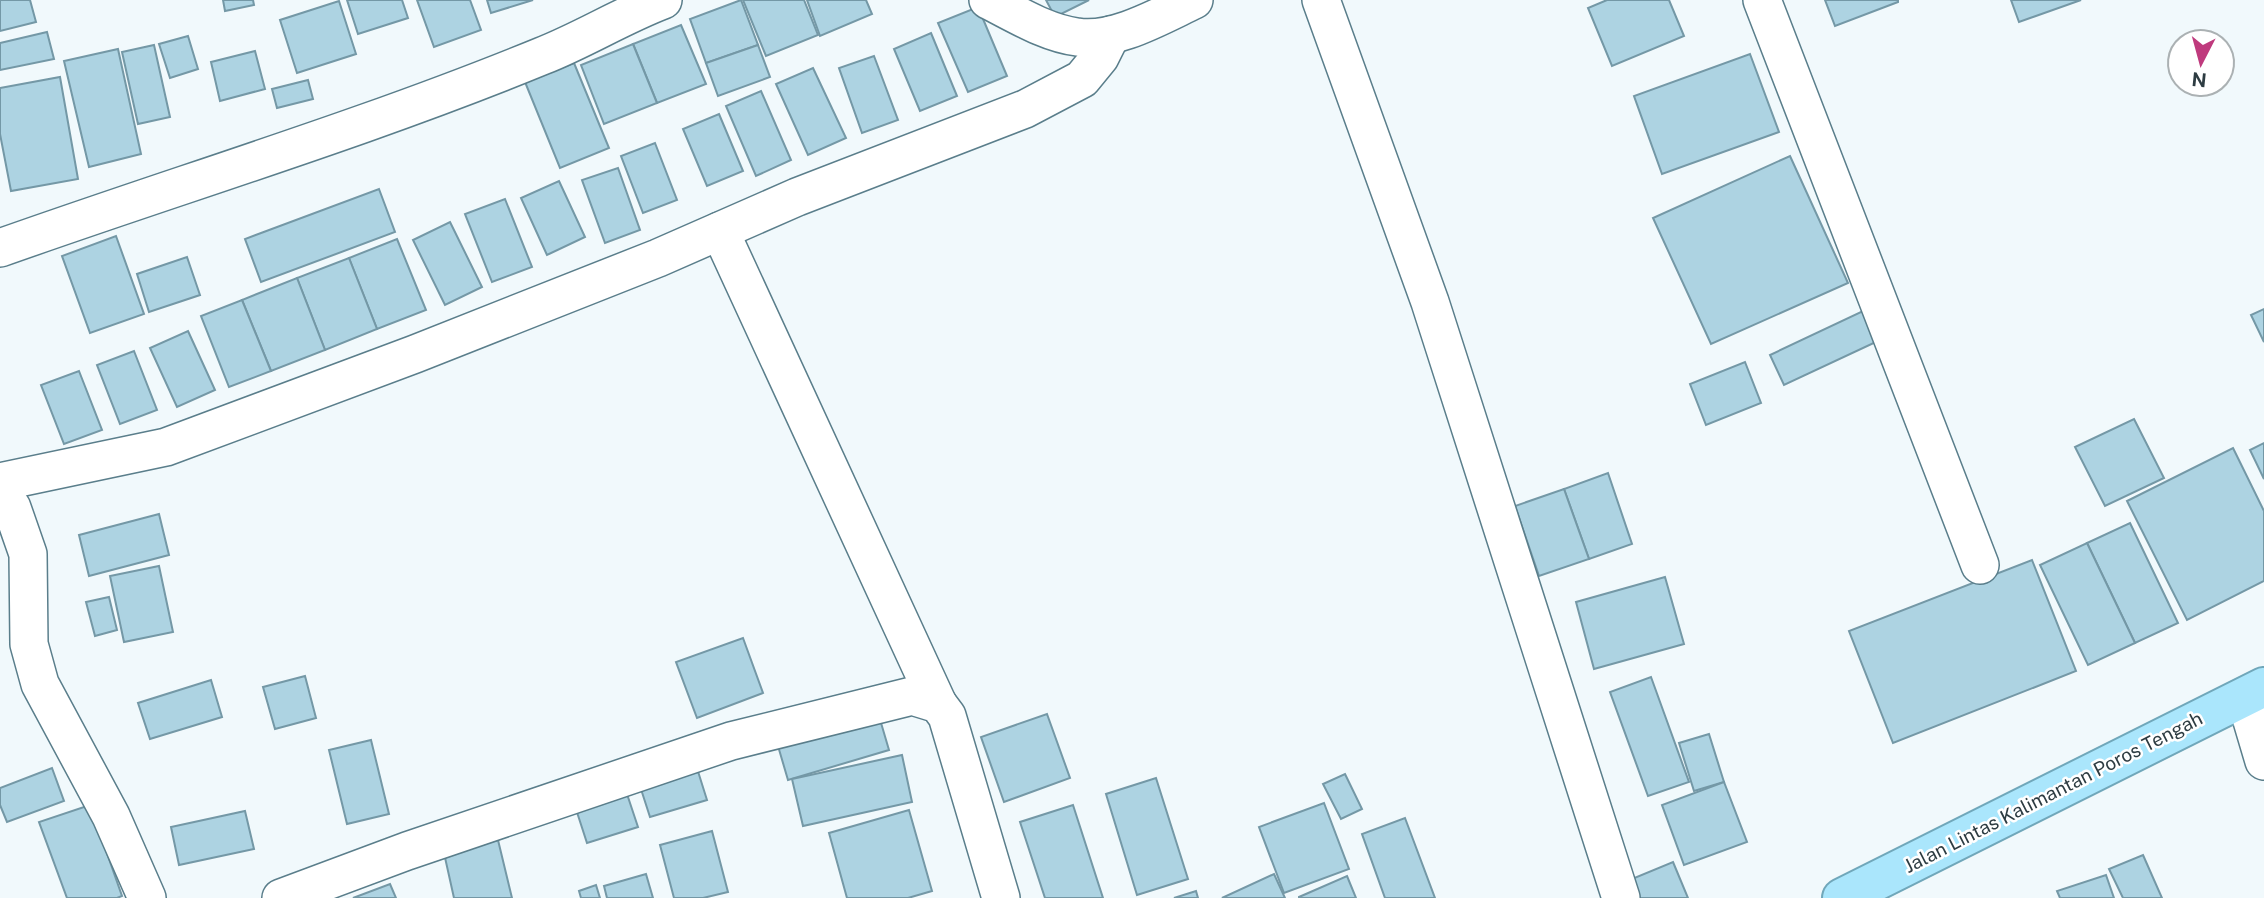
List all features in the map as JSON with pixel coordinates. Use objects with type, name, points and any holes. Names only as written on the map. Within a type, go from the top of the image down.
[{"type":"highway","name":"Jalan Lintas Kalimantan Poros Tengah","points":[[1842,898],[2255,692]]},
{"type":"street","points":[[0,248],[369,121],[544,55],[663,0]]},
{"type":"street","points":[[988,0],[1053,31],[1079,38],[1111,35],[1194,0]]},
{"type":"street","points":[[1321,0],[1430,302],[1622,898]]},
{"type":"street","points":[[1762,0],[1980,565]]},
{"type":"street","points":[[0,482],[166,447],[415,355],[797,197],[1025,109],[1082,79],[1100,57],[1111,35]]},
{"type":"street","points":[[720,231],[938,704],[947,716],[1001,898]]},
{"type":"street","points":[[0,489],[12,508],[28,554],[29,644],[40,684],[111,817],[146,898]]},
{"type":"street","points":[[2255,692],[2264,761]]},
{"type":"street","points":[[281,898],[407,851],[731,741],[912,696],[938,704]]},
{"type":"building","points":[[0,0],[30,0],[36,22],[0,31]]},
{"type":"building","points":[[223,0],[253,0],[254,5],[225,11]]},
{"type":"building","points":[[347,0],[402,0],[408,18],[358,34]]},
{"type":"building","points":[[417,0],[470,0],[481,30],[434,47]]},
{"type":"building","points":[[487,0],[533,0],[491,13]]},
{"type":"building","points":[[741,0],[758,45],[706,63],[690,19]]},
{"type":"building","points":[[743,0],[804,0],[818,35],[766,56]]},
{"type":"building","points":[[807,0],[866,0],[872,14],[820,36]]},
{"type":"building","points":[[1046,0],[1089,0],[1055,17]]},
{"type":"building","points":[[1607,0],[1669,0],[1684,36],[1612,66],[1588,8]]},
{"type":"building","points":[[1825,0],[1898,0],[1898,2],[1835,26]]},
{"type":"building","points":[[2011,0],[2081,0],[2019,22]]},
{"type":"building","points":[[339,1],[356,54],[297,73],[280,20]]},
{"type":"building","points":[[978,7],[1007,76],[968,92],[938,23]]},
{"type":"building","points":[[681,25],[706,84],[657,103],[633,44]]},
{"type":"building","points":[[47,32],[54,59],[0,70],[0,43]]},
{"type":"building","points":[[931,33],[957,96],[920,111],[894,49]]},
{"type":"building","points":[[188,36],[198,69],[170,78],[159,44]]},
{"type":"building","points":[[633,44],[657,103],[604,124],[581,65]]},
{"type":"building","points":[[154,45],[170,117],[138,124],[122,52]]},
{"type":"building","points":[[758,45],[770,77],[718,96],[706,63]]},
{"type":"building","points":[[118,49],[141,154],[89,167],[64,61]]},
{"type":"building","points":[[255,51],[265,89],[220,101],[211,62]]},
{"type":"building","points":[[1750,54],[1779,132],[1662,174],[1634,96]]},
{"type":"building","points":[[874,56],[898,120],[862,133],[839,68]]},
{"type":"building","points":[[574,63],[609,148],[560,168],[525,82]]},
{"type":"building","points":[[813,68],[846,138],[808,155],[776,84]]},
{"type":"building","points":[[60,77],[78,179],[11,191],[0,134],[0,88]]},
{"type":"building","points":[[308,80],[313,99],[277,108],[272,89]]},
{"type":"building","points":[[761,91],[791,160],[756,176],[726,106]]},
{"type":"building","points":[[719,114],[743,171],[707,186],[683,129]]},
{"type":"building","points":[[655,143],[677,200],[643,213],[621,156]]},
{"type":"building","points":[[1790,156],[1848,283],[1711,344],[1653,218]]},
{"type":"building","points":[[618,168],[640,230],[605,243],[582,180]]},
{"type":"building","points":[[559,181],[585,237],[547,255],[521,198]]},
{"type":"building","points":[[379,189],[395,232],[261,282],[245,239]]},
{"type":"building","points":[[505,199],[532,267],[492,282],[465,214]]},
{"type":"building","points":[[450,222],[482,287],[445,305],[413,240]]},
{"type":"building","points":[[116,236],[144,314],[90,333],[62,256]]},
{"type":"building","points":[[397,239],[426,310],[377,329],[349,258]]},
{"type":"building","points":[[187,257],[200,295],[149,312],[137,274]]},
{"type":"building","points":[[349,258],[377,329],[325,350],[297,278]]},
{"type":"building","points":[[297,278],[325,350],[271,371],[242,300]]},
{"type":"building","points":[[242,300],[271,371],[229,387],[201,316]]},
{"type":"building","points":[[2264,309],[2264,342],[2251,315]]},
{"type":"building","points":[[1863,311],[1878,341],[1784,385],[1770,355]]},
{"type":"building","points":[[188,331],[215,390],[177,407],[150,348]]},
{"type":"building","points":[[134,351],[157,410],[120,424],[97,365]]},
{"type":"building","points":[[1745,362],[1761,403],[1706,425],[1690,384]]},
{"type":"building","points":[[79,371],[102,430],[64,444],[41,385]]},
{"type":"building","points":[[2134,419],[2164,478],[2105,506],[2075,447]]},
{"type":"building","points":[[2264,443],[2264,479],[2250,450]]},
{"type":"building","points":[[2233,448],[2264,511],[2264,581],[2187,620],[2127,501]]},
{"type":"building","points":[[1608,473],[1632,544],[1589,559],[1564,489]]},
{"type":"building","points":[[1564,489],[1589,559],[1539,576],[1515,506]]},
{"type":"building","points":[[159,514],[169,555],[89,576],[79,535]]},
{"type":"building","points":[[2130,523],[2178,623],[2135,643],[2087,543]]},
{"type":"building","points":[[2087,543],[2135,643],[2088,665],[2040,565]]},
{"type":"building","points":[[2032,560],[2076,671],[1893,743],[1849,631]]},
{"type":"building","points":[[159,566],[173,632],[124,642],[110,576]]},
{"type":"building","points":[[1665,577],[1684,644],[1594,669],[1576,602]]},
{"type":"building","points":[[109,597],[117,630],[95,636],[86,602]]},
{"type":"building","points":[[743,638],[763,693],[697,718],[676,662]]},
{"type":"building","points":[[305,676],[316,718],[275,729],[263,687]]},
{"type":"building","points":[[1651,677],[1689,782],[1648,796],[1610,692]]},
{"type":"building","points":[[211,680],[222,717],[150,739],[138,703]]},
{"type":"building","points":[[1047,714],[1070,778],[1004,802],[981,737]]},
{"type":"building","points":[[879,716],[889,750],[788,780],[778,746]]},
{"type":"building","points":[[1709,734],[1724,782],[1694,791],[1679,743]]},
{"type":"building","points":[[371,740],[389,814],[347,824],[329,750]]},
{"type":"building","points":[[902,755],[912,802],[803,826],[792,779]]},
{"type":"building","points":[[696,765],[707,800],[650,817],[639,783]]},
{"type":"building","points":[[52,768],[64,801],[7,822],[0,805],[0,788]]},
{"type":"building","points":[[1345,774],[1362,809],[1341,819],[1323,784]]},
{"type":"building","points":[[1156,778],[1188,879],[1137,895],[1106,794]]},
{"type":"building","points":[[1724,782],[1747,842],[1684,865],[1662,805]]},
{"type":"building","points":[[625,788],[638,827],[587,843],[574,803]]},
{"type":"building","points":[[1324,803],[1349,869],[1284,893],[1259,827]]},
{"type":"building","points":[[90,805],[122,896],[117,898],[67,898],[39,822]]},
{"type":"building","points":[[1073,805],[1103,898],[1045,898],[1020,822]]},
{"type":"building","points":[[909,810],[932,891],[908,898],[847,898],[829,833]]},
{"type":"building","points":[[245,811],[254,849],[179,865],[171,827]]},
{"type":"building","points":[[1405,818],[1435,898],[1385,898],[1362,834]]},
{"type":"building","points":[[712,831],[728,892],[703,898],[674,898],[660,845]]},
{"type":"building","points":[[498,840],[512,898],[454,898],[444,853]]},
{"type":"building","points":[[2143,855],[2162,898],[2123,898],[2109,869]]},
{"type":"building","points":[[1673,862],[1688,898],[1633,898],[1627,881]]},
{"type":"building","points":[[646,874],[653,898],[607,898],[604,886]]},
{"type":"building","points":[[1274,874],[1285,898],[1222,898]]},
{"type":"building","points":[[2106,875],[2114,898],[2060,898],[2057,891]]},
{"type":"building","points":[[1347,876],[1356,898],[1299,898],[1299,897]]},
{"type":"building","points":[[390,884],[396,898],[353,898]]},
{"type":"building","points":[[596,885],[600,898],[581,898],[579,891]]},
{"type":"building","points":[[1196,891],[1198,898],[1174,898]]}]
